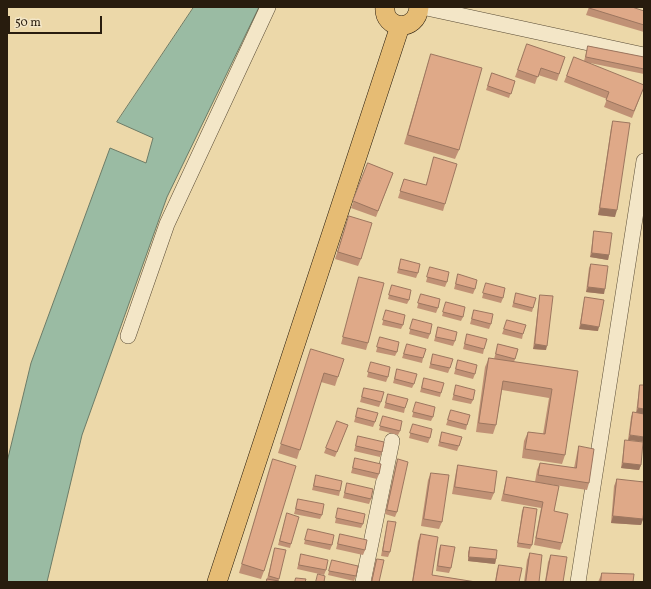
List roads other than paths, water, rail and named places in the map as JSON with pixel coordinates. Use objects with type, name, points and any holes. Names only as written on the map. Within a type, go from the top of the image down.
[{"type":"main road","points":[[385,7],[388,18],[393,24],[400,26],[408,25],[414,20],[418,14],[418,7]]},
{"type":"main road","points":[[217,582],[400,26]]},
{"type":"street","points":[[128,336],[167,224],[268,7]]},
{"type":"street","points":[[422,7],[644,55]]},
{"type":"street","points":[[578,582],[644,161]]},
{"type":"street","points":[[363,582],[392,441]]}]
